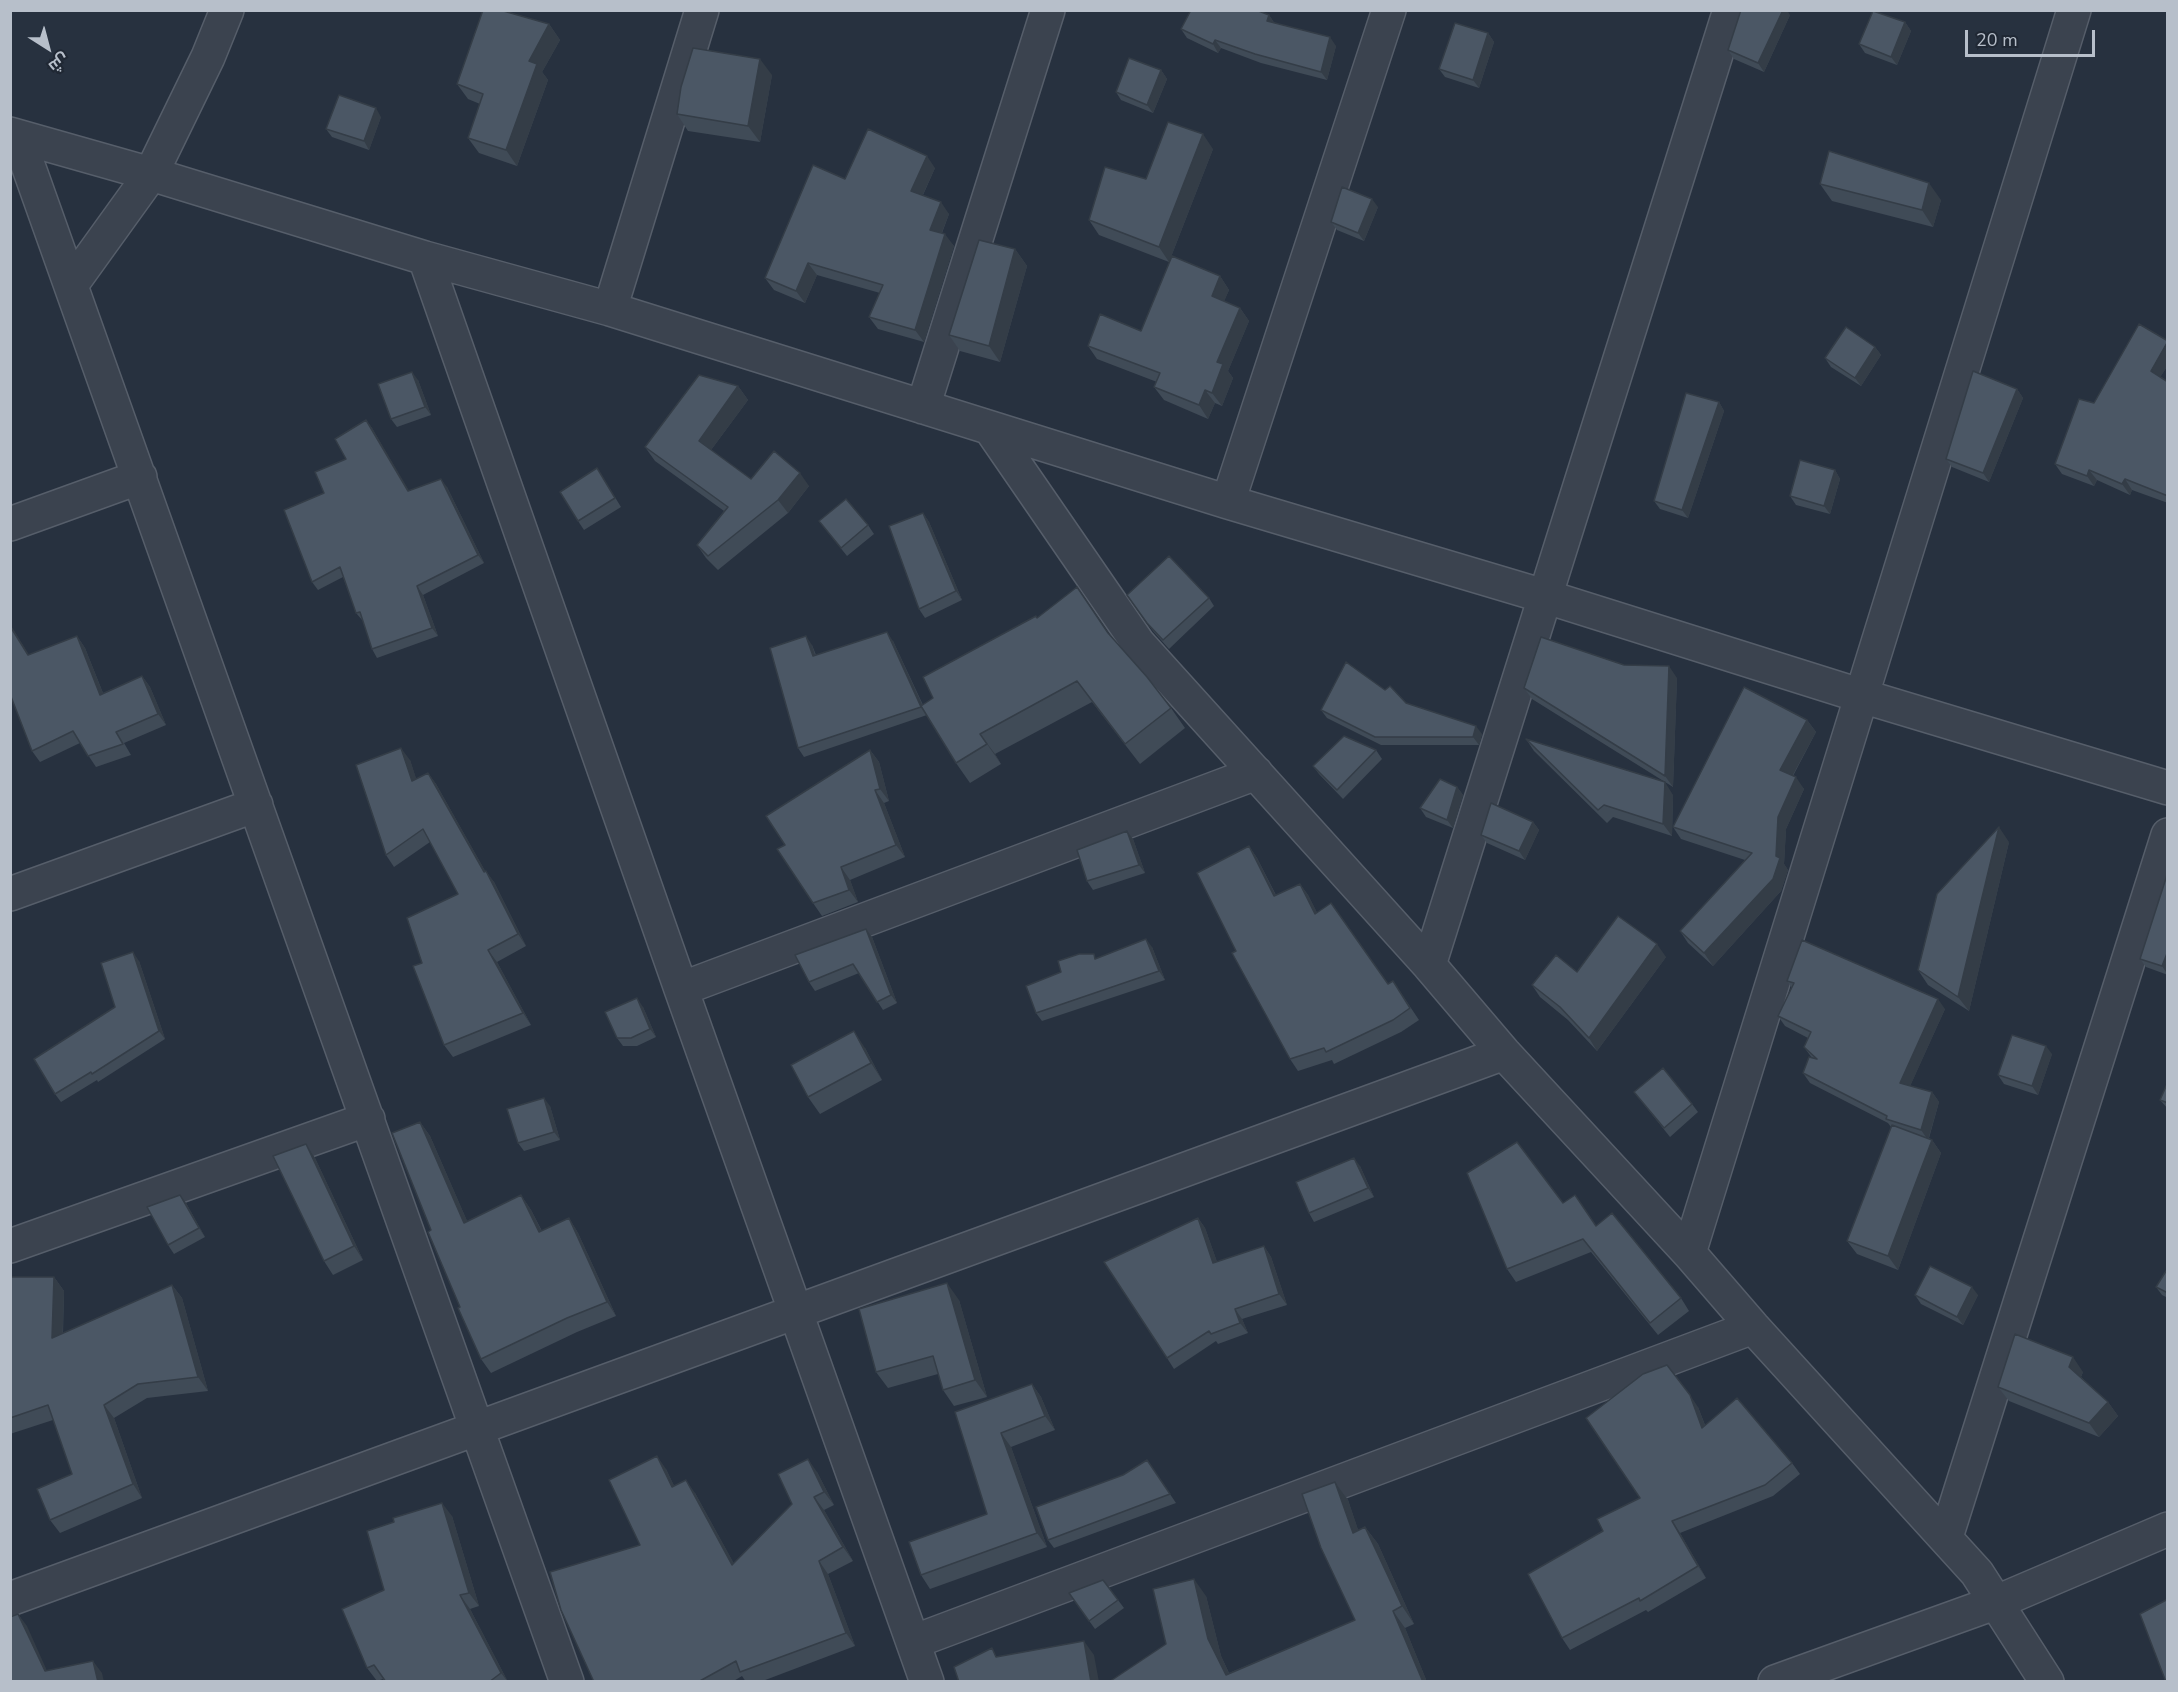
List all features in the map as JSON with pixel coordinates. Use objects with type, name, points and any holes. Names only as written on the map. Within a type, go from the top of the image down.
[{"type":"street","points":[[71,285],[151,174],[208,57],[227,10]]},
{"type":"street","points":[[610,309],[702,10]]},
{"type":"street","points":[[923,407],[1048,10]]},
{"type":"street","points":[[1228,502],[1389,10]]},
{"type":"street","points":[[1429,965],[1547,597],[1730,10]]},
{"type":"street","points":[[1689,1252],[2073,10]]},
{"type":"street","points":[[14,135],[151,174],[425,258],[610,309],[1228,502],[1547,597],[1862,696],[2168,788]]},
{"type":"street","points":[[14,135],[140,477],[567,1682]]},
{"type":"street","points":[[425,258],[927,1682]]},
{"type":"street","points":[[990,428],[1138,643],[1429,965],[1504,1053],[1689,1252],[1753,1327],[1977,1573],[2047,1682]]},
{"type":"street","points":[[10,524],[140,477]]},
{"type":"street","points":[[681,989],[1256,773]]},
{"type":"street","points":[[10,894],[256,805]]},
{"type":"street","points":[[1946,1538],[2168,834]]},
{"type":"street","points":[[10,1599],[1504,1053]]},
{"type":"street","points":[[10,1245],[368,1119]]},
{"type":"street","points":[[913,1642],[1753,1327]]},
{"type":"street","points":[[1775,1682],[1997,1602],[2168,1529]]},
{"type":"building","points":[[483,10],[500,10],[549,24],[529,61],[537,64],[506,150],[468,138],[483,94],[457,84]]},
{"type":"building","points":[[1191,10],[1256,10],[1269,15],[1267,21],[1330,37],[1321,72],[1255,54],[1215,40],[1213,44],[1181,29]]},
{"type":"building","points":[[1741,10],[1783,10],[1758,63],[1728,50]]},
{"type":"building","points":[[1873,11],[1905,22],[1891,57],[1859,44]]},
{"type":"building","points":[[1455,23],[1488,33],[1473,80],[1439,69]]},
{"type":"building","points":[[693,48],[760,59],[748,126],[677,114],[681,87]]},
{"type":"building","points":[[1129,58],[1161,70],[1147,105],[1116,92]]},
{"type":"building","points":[[339,95],[376,108],[364,141],[326,129]]},
{"type":"building","points":[[1168,122],[1203,134],[1159,247],[1089,220],[1105,167],[1146,179]]},
{"type":"building","points":[[868,129],[927,156],[911,191],[941,202],[930,230],[945,234],[915,330],[869,317],[883,285],[808,263],[796,291],[765,278],[813,165],[845,179]]},
{"type":"building","points":[[1829,151],[1929,183],[1922,210],[1820,184]]},
{"type":"building","points":[[1342,187],[1372,199],[1358,233],[1331,222]]},
{"type":"building","points":[[979,240],[1015,249],[989,346],[949,335]]},
{"type":"building","points":[[1172,256],[1220,276],[1212,296],[1240,308],[1217,362],[1223,364],[1212,393],[1205,390],[1199,405],[1154,387],[1160,373],[1088,346],[1100,314],[1141,331]]},
{"type":"building","points":[[2139,324],[2168,341],[2151,371],[2168,382],[2168,496],[2125,479],[2122,484],[2089,470],[2087,476],[2055,464],[2079,399],[2094,403]]},
{"type":"building","points":[[1846,327],[1875,347],[1855,378],[1825,358]]},
{"type":"building","points":[[1973,371],[2017,389],[1983,473],[1946,459]]},
{"type":"building","points":[[412,372],[425,407],[391,419],[378,384]]},
{"type":"building","points":[[699,375],[738,386],[699,441],[751,479],[774,451],[800,473],[778,500],[708,556],[697,545],[728,507],[645,447]]},
{"type":"building","points":[[1686,393],[1719,402],[1682,510],[1654,501]]},
{"type":"building","points":[[366,420],[408,491],[441,479],[478,555],[417,586],[432,628],[372,649],[360,612],[356,613],[340,567],[312,582],[284,510],[324,493],[315,472],[346,459],[335,439]]},
{"type":"building","points":[[1800,460],[1835,470],[1824,506],[1790,496]]},
{"type":"building","points":[[597,468],[615,498],[578,521],[560,492]]},
{"type":"building","points":[[846,499],[868,525],[841,548],[819,521]]},
{"type":"building","points":[[923,513],[956,591],[919,609],[889,526]]},
{"type":"building","points":[[1169,556],[1209,598],[1163,640],[1147,623],[1127,595]]},
{"type":"building","points":[[1077,587],[1108,633],[1171,708],[1125,744],[1077,681],[980,734],[987,744],[956,763],[921,706],[933,698],[923,677],[1036,616],[1037,618]]},
{"type":"building","points":[[10,626],[28,655],[77,636],[100,695],[142,676],[158,714],[116,732],[123,744],[88,756],[73,731],[32,751],[10,694]]},
{"type":"building","points":[[887,632],[921,707],[798,748],[770,648],[806,636],[813,656]]},
{"type":"building","points":[[1541,637],[1624,665],[1669,666],[1665,776],[1524,688]]},
{"type":"building","points":[[1346,662],[1385,690],[1390,686],[1406,703],[1476,726],[1473,737],[1375,737],[1321,710]]},
{"type":"building","points":[[1744,687],[1807,720],[1780,770],[1796,777],[1778,817],[1776,856],[1780,858],[1773,879],[1704,953],[1680,931],[1752,853],[1673,827]]},
{"type":"building","points":[[1344,736],[1376,750],[1337,790],[1313,766]]},
{"type":"building","points":[[1526,739],[1665,782],[1663,824],[1604,805],[1598,810]]},
{"type":"building","points":[[401,748],[412,781],[428,773],[484,872],[486,871],[518,934],[488,950],[523,1013],[444,1045],[413,966],[422,963],[407,918],[458,894],[423,829],[386,855],[356,765]]},
{"type":"building","points":[[870,750],[880,789],[875,790],[896,845],[841,867],[849,890],[813,903],[777,849],[785,845],[766,816]]},
{"type":"building","points":[[1440,779],[1457,787],[1447,820],[1420,808]]},
{"type":"building","points":[[1491,803],[1533,822],[1519,851],[1481,835]]},
{"type":"building","points":[[1999,827],[1958,997],[1918,970],[1937,894]]},
{"type":"building","points":[[1127,831],[1139,865],[1087,881],[1077,850]]},
{"type":"building","points":[[1249,846],[1274,896],[1300,884],[1315,914],[1331,903],[1388,984],[1393,981],[1410,1008],[1393,1020],[1326,1052],[1324,1048],[1290,1059],[1232,953],[1236,951],[1197,873]]},
{"type":"building","points":[[2168,872],[2168,951],[2162,966],[2140,959]]},
{"type":"building","points":[[1618,916],[1657,944],[1589,1038],[1560,1007],[1532,985],[1556,955],[1577,972]]},
{"type":"building","points":[[866,929],[891,995],[877,1002],[853,964],[809,982],[795,955]]},
{"type":"building","points":[[1146,939],[1159,971],[1036,1013],[1026,986],[1061,972],[1058,961],[1079,954],[1094,954],[1095,959]]},
{"type":"building","points":[[1802,940],[1938,999],[1900,1083],[1932,1092],[1921,1130],[1886,1119],[1887,1116],[1803,1073],[1809,1057],[1817,1059],[1804,1047],[1811,1032],[1778,1016],[1794,983],[1787,981]]},
{"type":"building","points":[[133,952],[159,1031],[92,1074],[91,1072],[55,1094],[34,1059],[115,1007],[101,963]]},
{"type":"building","points":[[637,998],[650,1029],[631,1038],[617,1038],[605,1012]]},
{"type":"building","points":[[854,1031],[871,1063],[808,1097],[791,1065]]},
{"type":"building","points":[[2012,1035],[2046,1046],[2032,1086],[1998,1075]]},
{"type":"building","points":[[1663,1068],[1692,1104],[1664,1128],[1634,1092]]},
{"type":"building","points":[[2168,1082],[2168,1103],[2160,1100]]},
{"type":"building","points":[[544,1098],[554,1132],[518,1143],[507,1109]]},
{"type":"building","points":[[420,1122],[464,1223],[521,1195],[539,1232],[569,1218],[607,1302],[567,1318],[481,1359],[428,1232],[431,1230],[392,1133]]},
{"type":"building","points":[[1892,1125],[1932,1140],[1888,1256],[1847,1241]]},
{"type":"building","points":[[1517,1142],[1563,1203],[1575,1195],[1596,1226],[1612,1213],[1681,1298],[1650,1323],[1583,1239],[1507,1269],[1467,1173]]},
{"type":"building","points":[[306,1144],[354,1246],[324,1261],[273,1156]]},
{"type":"building","points":[[1354,1158],[1368,1188],[1309,1213],[1296,1182]]},
{"type":"building","points":[[180,1195],[199,1228],[168,1245],[147,1207]]},
{"type":"building","points":[[1198,1218],[1213,1263],[1264,1246],[1279,1294],[1235,1309],[1240,1323],[1211,1334],[1209,1331],[1167,1358],[1104,1262]]},
{"type":"building","points":[[1930,1266],[1972,1287],[1957,1317],[1915,1295]]},
{"type":"building","points":[[2168,1268],[2168,1293],[2156,1287]]},
{"type":"building","points":[[10,1277],[54,1277],[52,1338],[172,1285],[198,1377],[138,1384],[104,1405],[133,1484],[50,1520],[37,1489],[72,1474],[48,1405],[10,1418]]},
{"type":"building","points":[[947,1283],[975,1380],[943,1390],[933,1356],[876,1372],[859,1309]]},
{"type":"building","points":[[2015,1334],[2073,1357],[2069,1367],[2108,1402],[2089,1423],[1998,1387]]},
{"type":"building","points":[[1667,1365],[1690,1395],[1702,1428],[1737,1398],[1792,1463],[1765,1485],[1672,1521],[1698,1566],[1640,1601],[1639,1598],[1562,1638],[1528,1574],[1603,1531],[1597,1519],[1640,1498],[1586,1418],[1643,1374]]},
{"type":"building","points":[[1032,1384],[1045,1416],[1001,1433],[1037,1533],[921,1575],[909,1542],[987,1514],[955,1412]]},
{"type":"building","points":[[657,1456],[672,1487],[686,1480],[732,1565],[792,1504],[778,1474],[808,1459],[824,1492],[814,1497],[843,1547],[819,1561],[846,1633],[740,1672],[736,1661],[698,1682],[594,1682],[561,1610],[550,1572],[640,1545],[609,1480]]},
{"type":"building","points":[[1147,1460],[1170,1494],[1048,1540],[1036,1507],[1123,1475]]},
{"type":"building","points":[[1335,1482],[1353,1533],[1365,1527],[1402,1606],[1393,1611],[1423,1682],[1109,1682],[1166,1644],[1153,1589],[1194,1579],[1208,1639],[1226,1675],[1355,1620],[1321,1548],[1302,1494]]},
{"type":"building","points":[[442,1503],[469,1593],[460,1595],[501,1673],[489,1682],[386,1682],[374,1665],[367,1668],[342,1609],[384,1590],[367,1531],[394,1522],[393,1518]]},
{"type":"building","points":[[1103,1580],[1118,1600],[1089,1621],[1069,1593]]},
{"type":"building","points":[[2168,1599],[2168,1682],[2166,1682],[2140,1614]]},
{"type":"building","points":[[18,1614],[45,1671],[93,1661],[98,1682],[10,1682],[10,1617]]},
{"type":"building","points":[[1084,1641],[1091,1682],[959,1682],[954,1667],[992,1648],[996,1657]]}]
